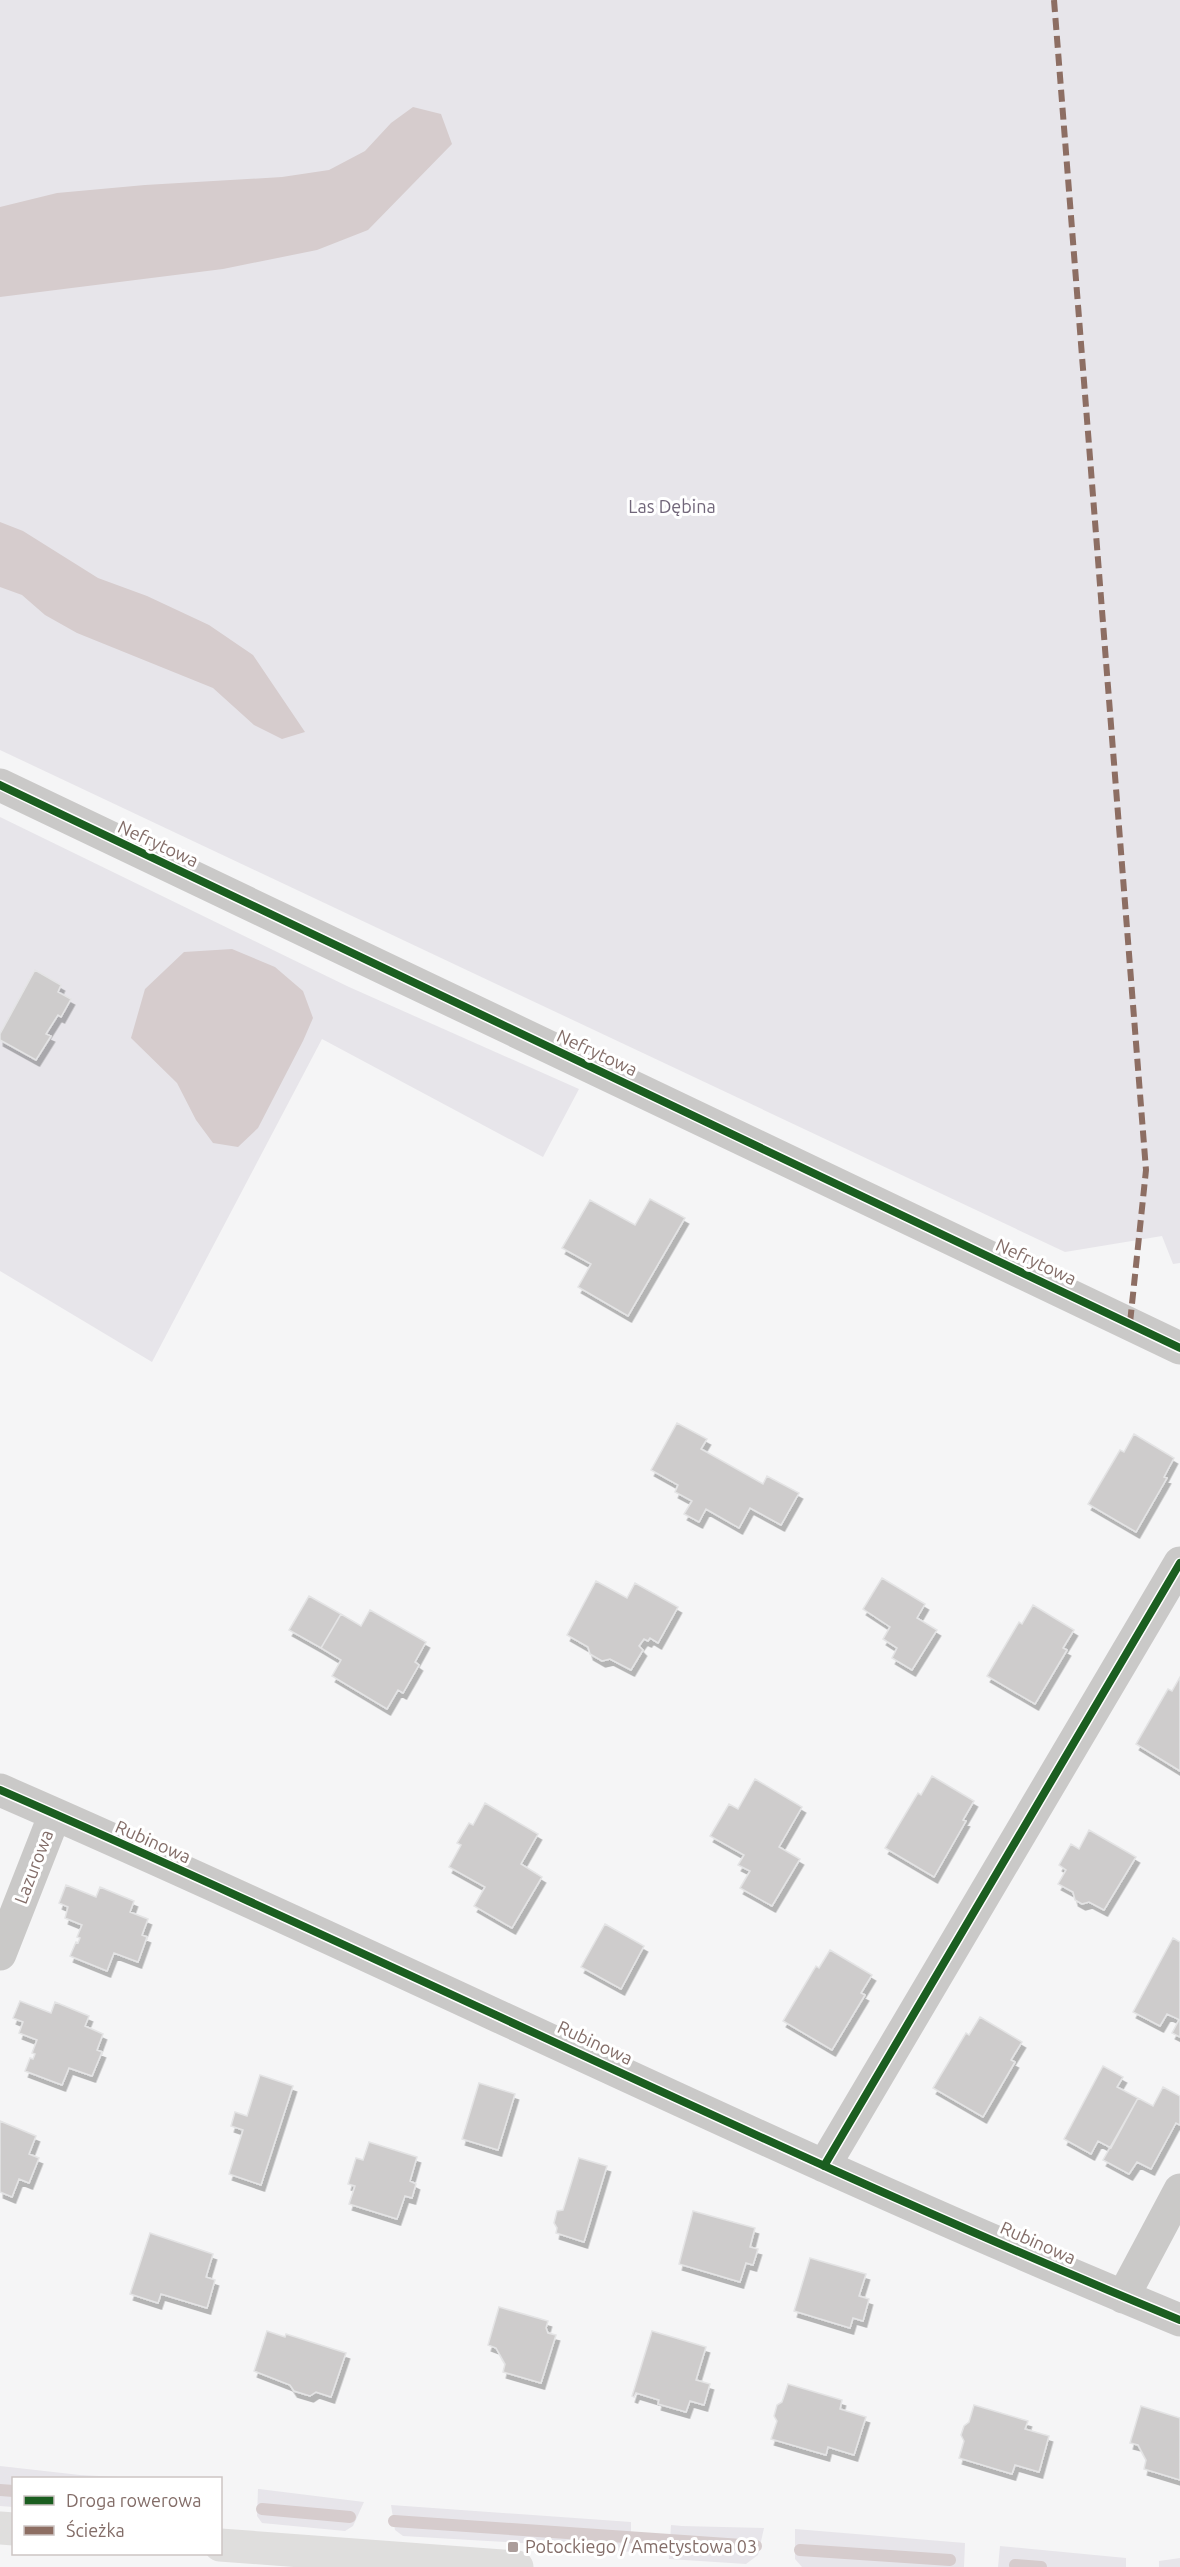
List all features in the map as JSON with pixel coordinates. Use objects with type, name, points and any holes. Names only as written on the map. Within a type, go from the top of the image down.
[{"type":"street","name":"Nefrytowa","points":[[0,785],[1180,1348]]},
{"type":"street","points":[[824,2166],[1180,1563]]},
{"type":"street","name":"Rubinowa","points":[[0,1790],[824,2166],[1180,2320]]},
{"type":"street","name":"Lazurowa","points":[[0,1954],[55,1814]]},
{"type":"street","points":[[1123,2297],[1180,2190]]},
{"type":"street","points":[[222,2545],[518,2567]]},
{"type":"green space","name":"Las Dębina","points":[[0,0],[1180,0],[1180,1263],[1173,1264],[1162,1236],[1065,1252],[0,750]]},
{"type":"green space","points":[[0,817],[349,987],[579,1089],[543,1157],[322,1039],[152,1362],[0,1271]]},
{"type":"green space","points":[[0,2466],[118,2477],[12,2477],[12,2507],[0,2506]]},
{"type":"green space","points":[[258,2489],[364,2502],[353,2526],[345,2531],[262,2523],[257,2516]]},
{"type":"green space","points":[[391,2505],[631,2522],[631,2552],[572,2546],[403,2536],[395,2530]]},
{"type":"green space","points":[[671,2525],[764,2528],[758,2555],[746,2564],[669,2559]]},
{"type":"green space","points":[[795,2529],[965,2543],[964,2567],[802,2567],[795,2559]]},
{"type":"green space","points":[[1000,2546],[1126,2558],[1126,2567],[998,2567]]},
{"type":"green space","points":[[1180,2558],[1180,2567],[1159,2567],[1159,2561]]},
{"type":"shaded area","points":[[413,107],[441,114],[452,144],[368,230],[317,250],[223,269],[0,297],[0,207],[57,193],[282,177],[329,170],[365,151],[391,123]]},
{"type":"shaded area","points":[[0,522],[23,531],[98,578],[147,596],[209,625],[253,655],[305,732],[282,739],[254,725],[213,688],[77,633],[45,615],[22,595],[0,587]]},
{"type":"shaded area","points":[[232,949],[275,967],[303,991],[313,1018],[258,1128],[238,1147],[213,1143],[196,1120],[177,1083],[131,1038],[145,989],[184,952]]},
{"type":"building","points":[[35,970],[61,985],[58,992],[71,999],[61,1017],[58,1015],[46,1034],[51,1036],[36,1060],[0,1040],[0,1034]]},
{"type":"building","points":[[650,1199],[685,1218],[628,1316],[578,1287],[591,1264],[562,1248],[590,1200],[635,1225]]},
{"type":"building","points":[[677,1423],[707,1439],[701,1449],[763,1484],[767,1476],[799,1493],[781,1525],[750,1508],[739,1528],[706,1509],[699,1522],[684,1514],[692,1501],[675,1492],[678,1485],[651,1470]]},
{"type":"building","points":[[1134,1434],[1174,1458],[1164,1477],[1167,1478],[1136,1532],[1088,1504],[1120,1450],[1124,1452]]},
{"type":"building","points":[[882,1578],[925,1604],[917,1618],[937,1630],[912,1670],[892,1658],[897,1648],[883,1639],[890,1627],[863,1609]]},
{"type":"building","points":[[596,1581],[627,1598],[635,1583],[678,1607],[658,1643],[650,1638],[648,1641],[644,1639],[639,1646],[643,1650],[631,1670],[610,1659],[602,1661],[590,1654],[588,1647],[567,1635]]},
{"type":"building","points":[[309,1596],[341,1614],[321,1648],[289,1630]]},
{"type":"building","points":[[1033,1605],[1074,1630],[1063,1648],[1067,1650],[1035,1704],[987,1676],[1019,1622],[1022,1624]]},
{"type":"building","points":[[370,1610],[426,1642],[415,1662],[419,1665],[403,1693],[398,1690],[387,1709],[332,1676],[341,1660],[321,1648],[341,1614],[361,1626]]},
{"type":"building","points":[[1180,1677],[1180,1771],[1136,1744],[1168,1689],[1172,1691]]},
{"type":"building","points":[[932,1776],[974,1801],[963,1820],[966,1821],[934,1877],[885,1848],[918,1793],[921,1795]]},
{"type":"building","points":[[755,1779],[802,1807],[779,1847],[800,1859],[772,1906],[740,1888],[750,1871],[738,1865],[744,1855],[710,1836],[729,1804],[738,1809]]},
{"type":"building","points":[[485,1803],[538,1834],[521,1864],[542,1877],[512,1928],[474,1906],[485,1887],[449,1867],[461,1845],[457,1843],[469,1823],[473,1825]]},
{"type":"building","points":[[1089,1830],[1136,1857],[1104,1910],[1089,1902],[1082,1904],[1075,1900],[1073,1892],[1058,1884],[1066,1870],[1059,1865],[1071,1844],[1079,1849]]},
{"type":"building","points":[[66,1885],[96,1897],[100,1887],[134,1901],[130,1912],[148,1919],[142,1935],[147,1937],[138,1962],[114,1953],[107,1971],[70,1956],[80,1938],[77,1937],[82,1925],[65,1918],[68,1907],[59,1903]]},
{"type":"building","points":[[605,1924],[644,1946],[621,1989],[581,1967]]},
{"type":"building","points":[[1173,1938],[1180,1942],[1180,2020],[1167,2014],[1160,2026],[1133,2012]]},
{"type":"building","points":[[830,1950],[872,1975],[861,1993],[865,1995],[832,2050],[783,2021],[816,1966],[819,1968]]},
{"type":"building","points":[[20,2001],[51,2013],[55,2002],[89,2016],[85,2026],[103,2034],[97,2050],[102,2052],[92,2076],[69,2068],[62,2085],[25,2071],[30,2058],[33,2059],[35,2054],[32,2053],[37,2040],[19,2033],[23,2022],[13,2018]]},
{"type":"building","points":[[980,2017],[1022,2042],[1011,2060],[1015,2062],[983,2117],[933,2088],[966,2033],[969,2035]]},
{"type":"building","points":[[1180,2020],[1180,2037],[1172,2033]]},
{"type":"building","points":[[1103,2066],[1123,2077],[1117,2087],[1138,2098],[1111,2148],[1098,2141],[1091,2154],[1064,2139]]},
{"type":"building","points":[[260,2075],[293,2086],[261,2185],[229,2174],[243,2130],[231,2126],[235,2112],[247,2116]]},
{"type":"building","points":[[479,2083],[515,2094],[498,2150],[462,2139]]},
{"type":"building","points":[[1163,2087],[1180,2096],[1180,2125],[1176,2123],[1151,2169],[1137,2162],[1129,2174],[1103,2160],[1138,2098],[1153,2106]]},
{"type":"building","points":[[0,2121],[36,2136],[29,2154],[39,2158],[29,2183],[19,2179],[12,2197],[0,2192]]},
{"type":"building","points":[[369,2142],[417,2157],[410,2181],[416,2184],[412,2198],[405,2196],[397,2219],[349,2204],[355,2186],[348,2184],[356,2158],[363,2160]]},
{"type":"building","points":[[579,2158],[607,2166],[584,2242],[556,2233],[557,2228],[554,2223],[557,2211],[563,2210]]},
{"type":"building","points":[[693,2211],[755,2228],[750,2247],[758,2249],[753,2265],[746,2263],[740,2282],[679,2264]]},
{"type":"building","points":[[150,2233],[213,2254],[206,2277],[215,2280],[207,2308],[161,2294],[158,2303],[130,2294]]},
{"type":"building","points":[[810,2258],[866,2274],[859,2296],[869,2299],[863,2321],[853,2318],[850,2328],[794,2311]]},
{"type":"building","points":[[499,2307],[548,2321],[546,2328],[548,2333],[556,2335],[541,2383],[503,2372],[505,2364],[496,2348],[488,2345]]},
{"type":"building","points":[[267,2331],[285,2337],[286,2334],[346,2353],[331,2397],[316,2392],[310,2396],[294,2391],[290,2385],[254,2371]]},
{"type":"building","points":[[652,2331],[706,2347],[696,2380],[710,2384],[704,2405],[690,2401],[686,2412],[658,2404],[659,2400],[636,2393],[634,2397],[632,2396]]},
{"type":"building","points":[[788,2384],[842,2400],[840,2409],[866,2417],[854,2455],[828,2447],[826,2455],[771,2439],[777,2421],[774,2416],[777,2405],[782,2402]]},
{"type":"building","points":[[974,2405],[1028,2421],[1025,2429],[1049,2436],[1039,2472],[1015,2465],[1012,2474],[959,2458],[964,2441],[961,2435],[964,2426],[969,2422]]},
{"type":"building","points":[[1141,2406],[1180,2418],[1180,2480],[1144,2469],[1146,2460],[1138,2445],[1130,2443]]},
{"type":"waterway","points":[[0,2490],[12,2491]]},
{"type":"waterway","points":[[262,2509],[350,2517]]},
{"type":"waterway","points":[[394,2521],[756,2546]]},
{"type":"waterway","points":[[800,2550],[950,2560]]},
{"type":"waterway","points":[[1015,2565],[1041,2567]]},
{"type":"marked path","points":[[1054,0],[1146,1170],[1130,1323]]},
{"type":"cycle path","points":[[0,785],[1180,1348]]},
{"type":"cycle path","points":[[824,2166],[1180,1563]]},
{"type":"cycle path","points":[[0,1790],[295,1922],[735,2126],[1180,2320]]},
{"type":"place","name":"Potockiego / Ametystowa 03","points":[[513,2547]]}]
